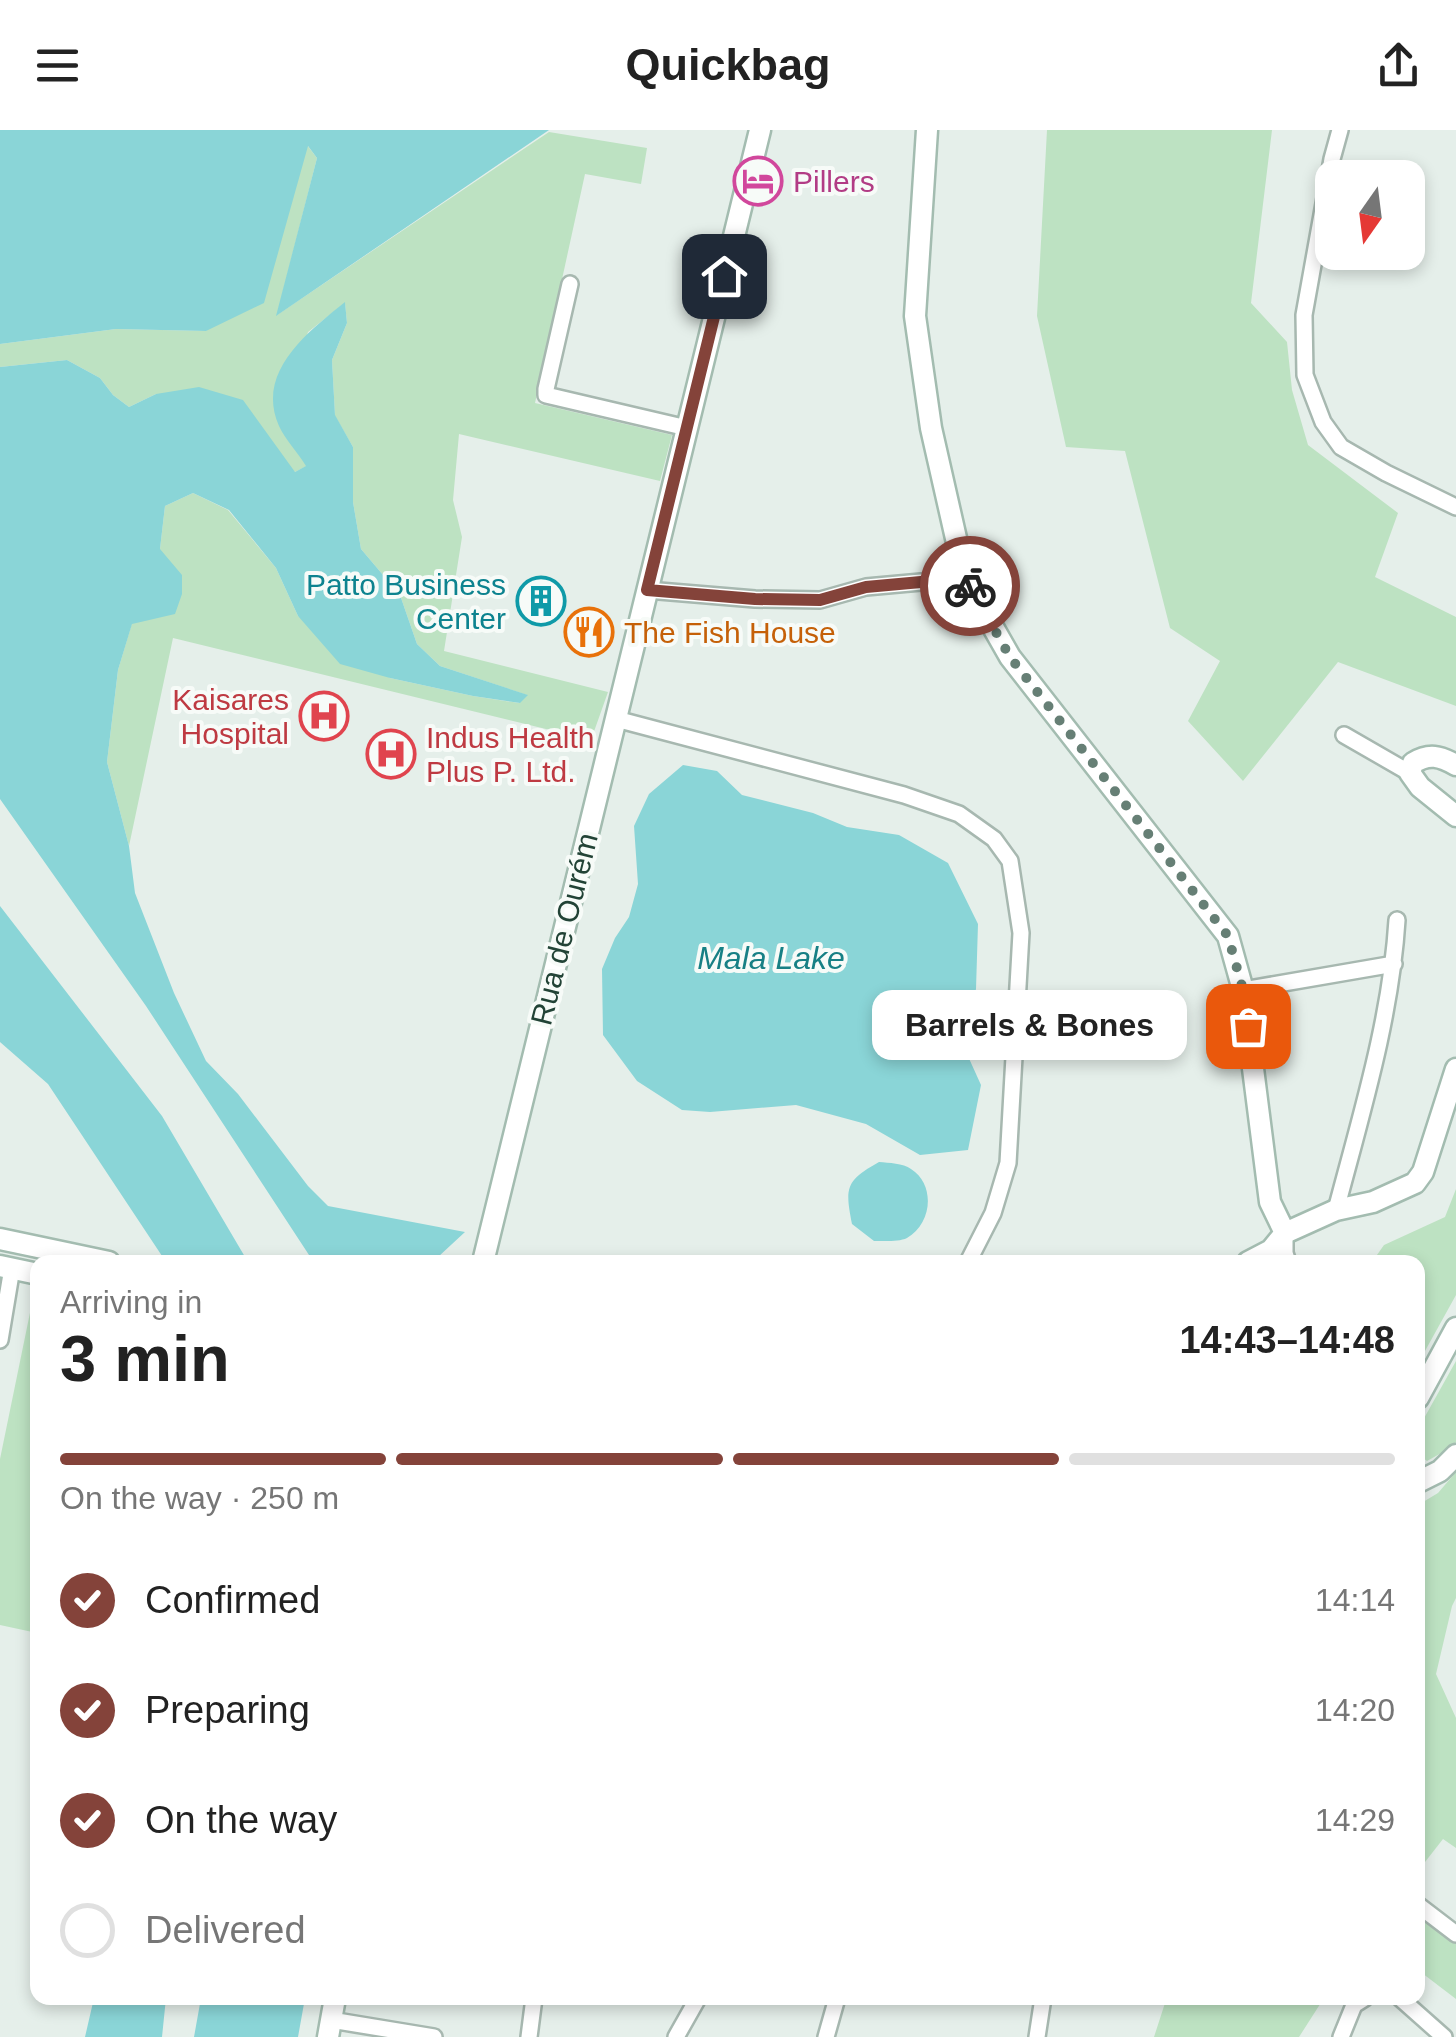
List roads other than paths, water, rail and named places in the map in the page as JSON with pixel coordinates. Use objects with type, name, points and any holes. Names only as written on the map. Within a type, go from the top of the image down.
[{"type":"street","name":"Rua de Ourém","points":[[485,1255],[760,130]]},
{"type":"street","points":[[927,130],[916,316],[931,428],[965,578],[1010,657],[1228,936],[1243,990],[1270,1202],[1285,1234],[1286,1255]]},
{"type":"street","points":[[1340,130],[1304,315],[1305,376],[1324,422],[1341,448],[1456,507]]},
{"type":"street","points":[[570,284],[546,395],[687,428]]},
{"type":"street","points":[[647,590],[820,600],[866,587],[965,578]]},
{"type":"street","points":[[616,719],[904,795],[959,814],[994,839],[1010,861],[1020,933],[1008,1163],[993,1213],[972,1255]]},
{"type":"street","points":[[1344,735],[1410,773],[1420,787],[1456,816]]},
{"type":"street","points":[[1410,773],[1413,763],[1421,758],[1439,756],[1456,765]]},
{"type":"street","points":[[1336,1210],[1394,964],[1397,920]]},
{"type":"street","points":[[1243,990],[1394,964]]},
{"type":"street","points":[[1261,1255],[1285,1234],[1336,1210],[1373,1202],[1414,1184],[1423,1172],[1456,1069]]},
{"type":"street","points":[[0,1239],[75,1255]]},
{"type":"street","points":[[0,1340],[6,1267]]},
{"type":"street","points":[[1425,1385],[1456,1328]]},
{"type":"street","points":[[1425,1478],[1440,1471],[1456,1455]]},
{"type":"street","points":[[1425,1910],[1456,1934]]},
{"type":"street","points":[[529,2037],[533,2005]]},
{"type":"street","points":[[676,2037],[694,2005]]},
{"type":"street","points":[[826,2037],[835,2005]]},
{"type":"street","points":[[1036,2037],[1042,2005]]},
{"type":"street","points":[[1341,2037],[1355,2005]]},
{"type":"street","points":[[1408,2005],[1444,2037]]},
{"type":"street","points":[[329,2028],[423,2036]]},
{"type":"water","points":[[0,130],[549,130],[276,316],[317,158],[308,146],[264,303],[206,331],[116,329],[0,344]]},
{"type":"water","points":[[345,302],[347,323],[332,360],[335,415],[353,447],[353,502],[361,549],[400,595],[417,644],[440,666],[528,695],[520,703],[473,696],[340,664],[298,616],[276,568],[229,510],[193,493],[165,506],[160,549],[182,575],[182,594],[175,614],[132,624],[118,670],[107,762],[129,846],[135,893],[174,993],[206,1061],[238,1094],[308,1186],[328,1206],[465,1232],[440,1255],[309,1255],[146,1006],[0,799],[0,367],[67,360],[100,378],[129,407],[156,394],[199,387],[243,400],[295,472],[306,466],[279,426],[273,406],[274,388],[289,355]]},
{"type":"water","name":"Mala Lake","points":[[683,765],[717,771],[742,795],[813,813],[847,827],[899,835],[948,863],[978,924],[976,989],[962,1043],[981,1085],[968,1150],[920,1155],[866,1124],[796,1105],[710,1112],[682,1110],[637,1081],[603,1035],[602,969],[629,917],[638,884],[634,826],[649,794]]},
{"type":"water","points":[[0,906],[162,1116],[244,1255],[161,1255],[48,1084],[0,1042]]},
{"type":"water","points":[[879,1162],[908,1167],[919,1176],[927,1194],[922,1224],[904,1239],[874,1241],[852,1224],[850,1187],[859,1175]]},
{"type":"water","points":[[92,2005],[165,2005],[162,2037],[85,2037]]},
{"type":"water","points":[[200,2005],[304,2005],[298,2037],[194,2037]]},
{"type":"place","name":"Pillers","points":[[758,181]]},
{"type":"place","name":"Patto Business Center","points":[[541,601]]},
{"type":"place","name":"The Fish House","points":[[589,632]]},
{"type":"place","name":"Kaisares Hospital","points":[[324,716]]},
{"type":"place","name":"Indus Health Plus P. Ltd.","points":[[391,754]]},
{"type":"place","name":"Barrels & Bones","points":[[1248,1026]]}]
